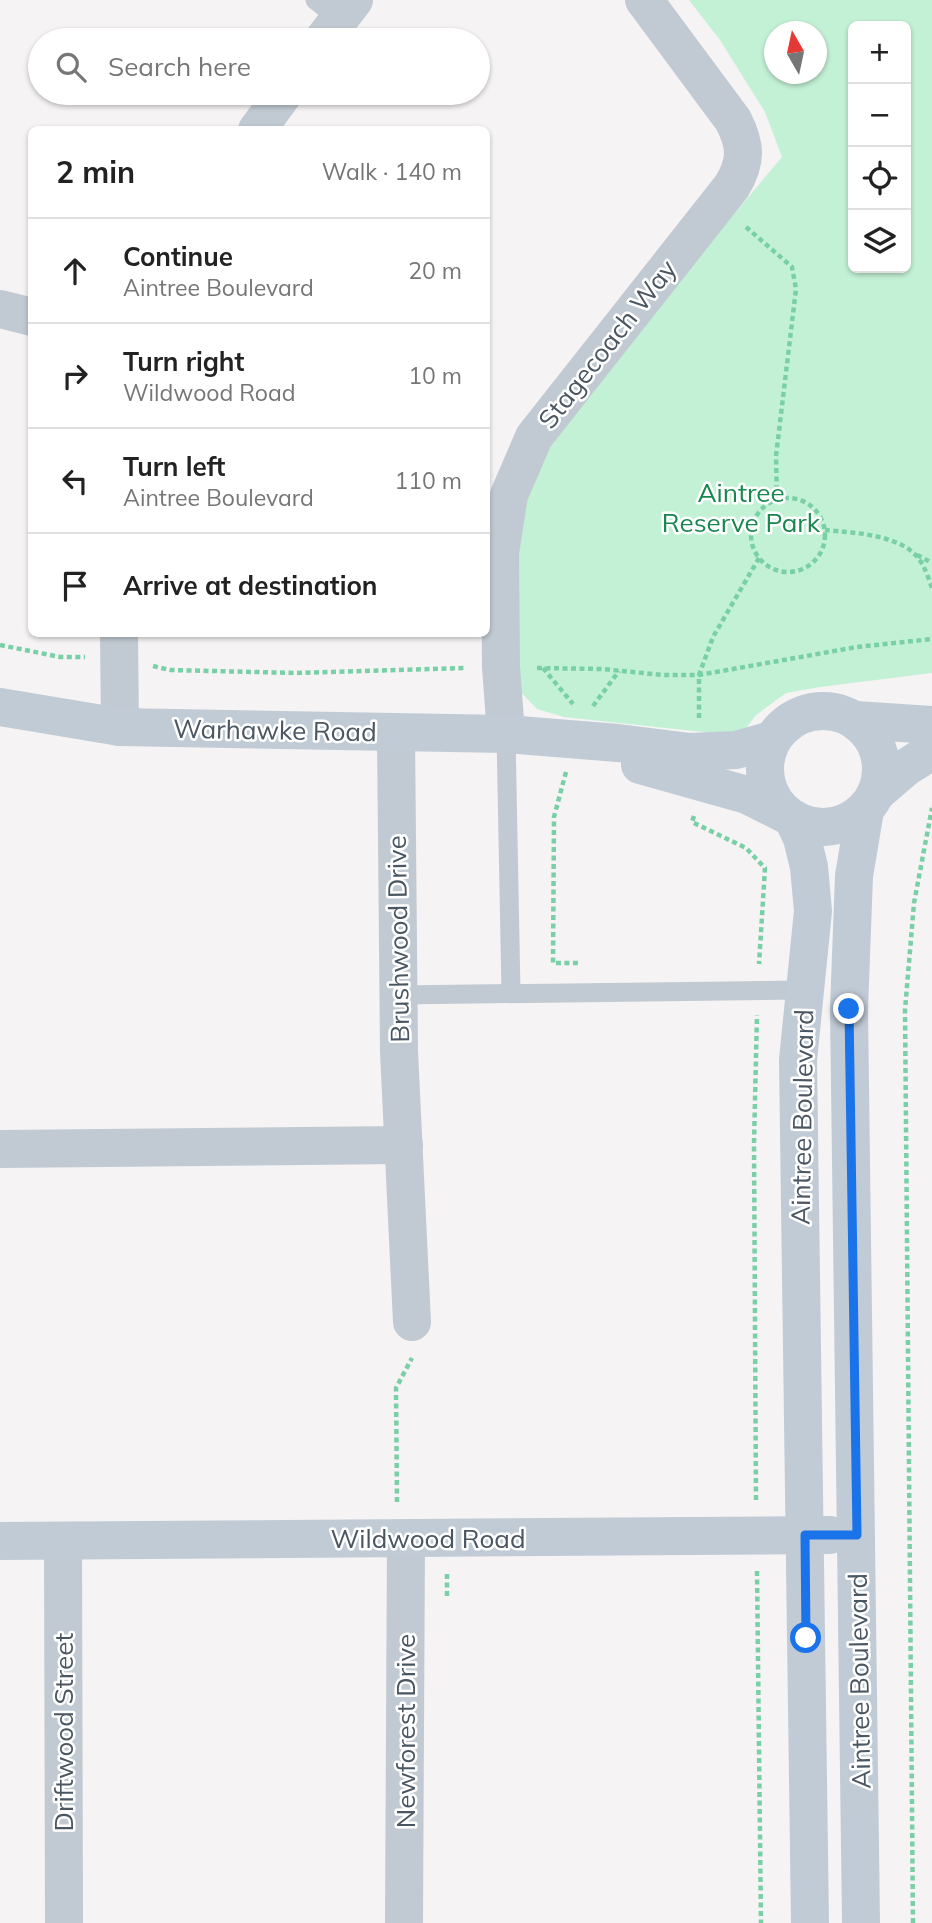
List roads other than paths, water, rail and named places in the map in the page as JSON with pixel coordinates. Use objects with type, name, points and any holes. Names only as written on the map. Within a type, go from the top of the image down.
[{"type":"street","name":"Stagecoach Way","points":[[506,734],[501,667],[500,553],[509,495],[534,437],[741,172],[744,151],[733,120],[644,0]]},
{"type":"street","points":[[260,126],[275,105]]},
{"type":"street","points":[[0,309],[28,316]]},
{"type":"street","points":[[120,637],[120,727]]},
{"type":"street","name":"Warhawke Road","points":[[0,707],[120,727],[572,735],[690,752],[703,767]]},
{"type":"street","points":[[790,817],[779,808],[769,793],[764,775],[765,757],[772,740],[783,726],[799,715],[817,711],[837,712],[856,720],[932,725]]},
{"type":"street","points":[[856,720],[870,735],[880,753],[881,774],[871,801]]},
{"type":"street","name":"Brushwood Drive","points":[[396,733],[398,995],[412,1322]]},
{"type":"street","points":[[703,767],[736,750],[772,740]]},
{"type":"street","points":[[703,767],[747,795],[790,817],[810,826],[828,827],[848,822],[905,768],[932,751]]},
{"type":"street","name":"Aintree Boulevard","points":[[861,1923],[850,989],[854,876],[871,801]]},
{"type":"street","name":"Aintree Boulevard","points":[[790,817],[802,838],[809,867],[813,911],[798,1060],[810,1923]]},
{"type":"street","points":[[804,990],[850,989]]},
{"type":"street","points":[[0,1149],[404,1145]]},
{"type":"street","name":"Wildwood Road","points":[[0,1542],[63,1541],[408,1520],[446,1538],[857,1535]]},
{"type":"street","name":"Newforest Drive","points":[[404,1923],[408,1520]]},
{"type":"street","name":"Driftwood Street","points":[[63,1541],[64,1923]]},
{"type":"lane","points":[[506,734],[511,992]]},
{"type":"lane","points":[[398,995],[804,990]]},
{"type":"park label","name":"Aintree Reserve Park","points":[[741,507]]}]
